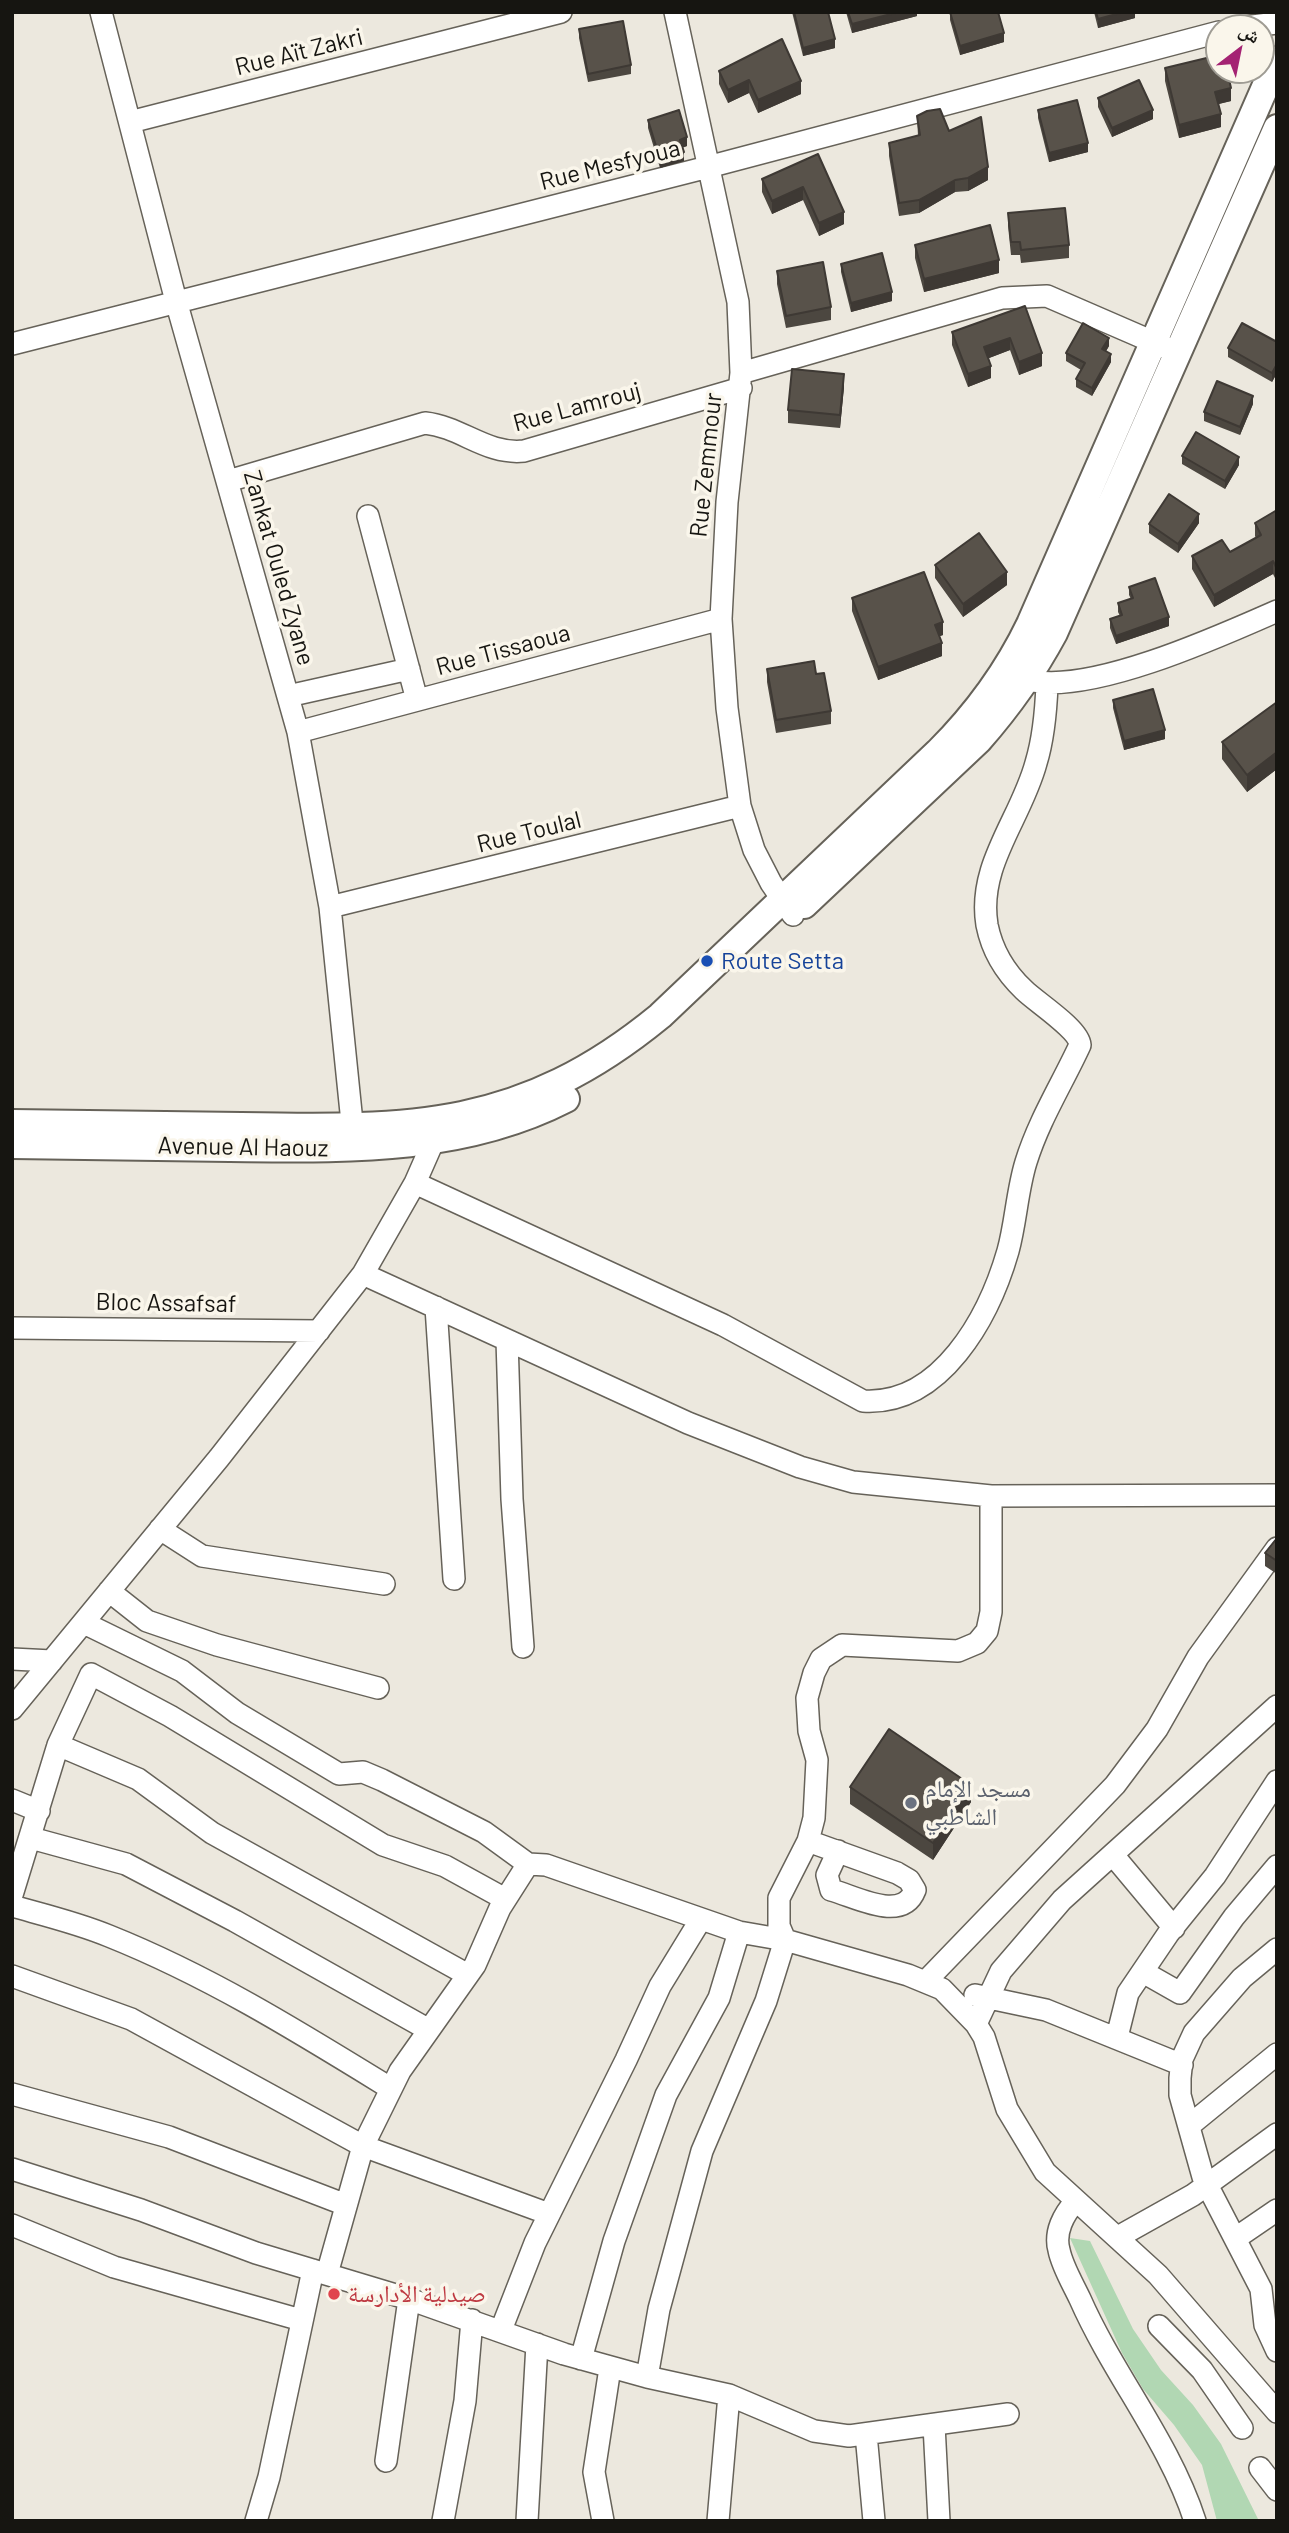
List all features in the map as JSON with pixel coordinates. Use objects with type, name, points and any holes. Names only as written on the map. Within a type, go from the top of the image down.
[{"type":"main road","points":[[471,1124],[560,1102],[618,1070],[671,1029],[788,908],[979,740],[1055,633],[1277,60]]},
{"type":"main road","points":[[1167,347],[1277,128]]},
{"type":"main road","name":"Avenue Al Haouz","points":[[12,1123],[433,1142],[471,1124]]},
{"type":"main road","name":"Avenue Al Haouz","points":[[12,1144],[354,1137],[404,1126],[471,1124]]},
{"type":"street","name":"Zankat Ouled Zyane","points":[[101,12],[176,301],[298,732],[330,907],[354,1137]]},
{"type":"street","name":"Rue Aït Zakri","points":[[130,122],[561,12]]},
{"type":"street","name":"Rue Zemmour","points":[[675,12],[738,302],[741,381],[727,502],[721,618],[727,708],[740,806],[754,850],[788,908]]},
{"type":"street","name":"Rue Mesfyoua","points":[[12,344],[708,167],[1205,36]]},
{"type":"street","name":"Rue Lamrouj","points":[[228,481],[425,423],[447,427],[498,452],[524,452],[1002,298],[1028,295],[1065,302],[1167,347]]},
{"type":"street","points":[[368,516],[417,700]]},
{"type":"street","points":[[415,1183],[723,1325],[863,1401],[883,1402],[905,1395],[932,1380],[968,1338],[999,1276],[1008,1250],[1026,1162],[1047,1108],[1080,1045],[1076,1034],[1014,978],[998,958],[988,927],[985,897],[988,876],[1037,762],[1046,720],[1026,677],[1079,681],[1175,654],[1277,611]]},
{"type":"street","name":"Rue Tissaoua","points":[[298,732],[721,618]]},
{"type":"street","points":[[288,696],[409,669]]},
{"type":"street","name":"Rue Toulal","points":[[330,907],[740,806]]},
{"type":"street","points":[[16,1699],[84,1623],[363,1274],[415,1183],[433,1142]]},
{"type":"street","points":[[363,1274],[688,1423],[800,1467],[853,1482],[991,1496],[1277,1495]]},
{"type":"street","points":[[436,1307],[454,1579]]},
{"type":"street","name":"Bloc Assafsaf","points":[[12,1328],[319,1331]]},
{"type":"street","points":[[507,1340],[511,1474],[523,1647]]},
{"type":"street","points":[[646,2377],[659,2309],[702,2151],[770,1990],[785,1940],[779,1926],[779,1898],[808,1841],[814,1818],[817,1760],[809,1731],[807,1698],[821,1659],[842,1645],[958,1651],[977,1643],[986,1631],[991,1612],[991,1496]]},
{"type":"street","points":[[160,1529],[202,1556],[384,1584]]},
{"type":"street","points":[[934,1985],[1141,1754],[1198,1657],[1277,1548]]},
{"type":"street","points":[[109,1591],[147,1621],[217,1645],[378,1688]]},
{"type":"street","points":[[84,1623],[174,1666],[237,1713],[339,1774],[363,1772],[382,1780],[484,1832],[528,1864],[546,1866],[739,1932],[785,1940],[934,1985],[1046,2010],[1182,2065]]},
{"type":"street","points":[[12,1659],[52,1661]]},
{"type":"street","points":[[12,1895],[58,1745],[91,1674],[170,1716],[372,1839],[444,1866],[505,1899]]},
{"type":"street","points":[[976,2024],[987,1996],[1016,1952],[1078,1884],[1114,1855],[1277,1706]]},
{"type":"street","points":[[58,1745],[138,1779],[212,1833],[468,1975]]},
{"type":"street","points":[[1117,2037],[1128,1993],[1215,1876],[1277,1781]]},
{"type":"street","points":[[12,1800],[39,1811]]},
{"type":"street","points":[[31,1838],[126,1864],[235,1921],[429,2030]]},
{"type":"street","points":[[808,1841],[838,1851]]},
{"type":"street","points":[[1114,1855],[1174,1928]]},
{"type":"street","points":[[256,2521],[269,2477],[301,2320],[346,2204],[363,2146],[390,2088],[468,1975],[505,1899],[528,1864]]},
{"type":"street","points":[[1143,1972],[1180,1993],[1234,1917],[1277,1866]]},
{"type":"street","points":[[12,1906],[107,1935],[192,1973],[272,2015],[390,2088]]},
{"type":"street","points":[[501,2330],[549,2214],[660,1986],[701,1919]]},
{"type":"street","points":[[581,2359],[614,2241],[666,2095],[719,1998],[739,1932]]},
{"type":"street","points":[[1277,1949],[1242,1978],[1194,2033],[1182,2065],[1180,2095],[1207,2185],[1269,2291],[1265,2325],[1277,2351]]},
{"type":"street","points":[[12,1976],[131,2019],[363,2146],[549,2214]]},
{"type":"street","points":[[934,1985],[956,2000],[984,2037],[1007,2109],[1018,2133],[1045,2172],[1075,2202],[1118,2237],[1186,2306],[1277,2412]]},
{"type":"street","points":[[1190,2125],[1277,2054]]},
{"type":"street","points":[[12,2094],[169,2137],[346,2204]]},
{"type":"street","points":[[1118,2237],[1207,2185],[1277,2134]]},
{"type":"street","points":[[12,2169],[71,2186],[256,2253],[409,2299],[581,2359],[646,2377],[729,2395],[814,2431],[849,2436],[1008,2414]]},
{"type":"street","points":[[1075,2202],[1061,2224],[1059,2251],[1094,2329],[1146,2423],[1167,2452],[1195,2521]]},
{"type":"street","points":[[1236,2238],[1277,2210]]},
{"type":"street","points":[[12,2225],[114,2267],[301,2320]]},
{"type":"street","points":[[386,2461],[409,2299]]},
{"type":"street","points":[[443,2521],[465,2401],[472,2320]]},
{"type":"street","points":[[1159,2326],[1202,2370],[1242,2428]]},
{"type":"street","points":[[527,2521],[537,2344]]},
{"type":"street","points":[[603,2521],[594,2472],[610,2368]]},
{"type":"street","points":[[1227,2404],[1251,2382]]},
{"type":"street","points":[[718,2521],[729,2395]]},
{"type":"street","points":[[934,2425],[939,2521]]},
{"type":"street","points":[[866,2434],[874,2521]]},
{"type":"street","points":[[1260,2468],[1277,2490]]},
{"type":"green space","points":[[1070,2238],[1090,2241],[1133,2329],[1161,2370],[1193,2405],[1221,2444],[1259,2521],[1217,2521],[1202,2465],[1174,2425],[1143,2389],[1122,2353]]},
{"type":"building","points":[[794,12],[828,12],[835,39],[803,48]]},
{"type":"building","points":[[848,12],[899,12],[852,24]]},
{"type":"building","points":[[950,12],[998,12],[1004,33],[960,46]]},
{"type":"building","points":[[1096,12],[1124,12],[1098,19]]},
{"type":"building","points":[[623,21],[631,65],[588,74],[579,29]]},
{"type":"building","points":[[782,39],[801,81],[758,100],[749,80],[728,90],[719,71]]},
{"type":"building","points":[[1205,58],[1205,84],[1230,84],[1231,88],[1215,92],[1221,114],[1179,125],[1165,68]]},
{"type":"building","points":[[1139,80],[1153,110],[1112,128],[1098,98]]},
{"type":"building","points":[[1077,100],[1088,143],[1049,153],[1038,110]]},
{"type":"building","points":[[940,109],[949,131],[981,117],[988,167],[968,178],[955,180],[919,200],[899,203],[889,143],[920,135],[917,116]]},
{"type":"building","points":[[679,110],[687,137],[680,140],[684,152],[660,159],[648,120]]},
{"type":"building","points":[[818,154],[844,212],[819,223],[803,187],[772,201],[762,179]]},
{"type":"building","points":[[1065,208],[1069,245],[1021,250],[1020,242],[1011,242],[1008,213]]},
{"type":"building","points":[[990,225],[999,260],[924,279],[915,245]]},
{"type":"building","points":[[882,253],[892,292],[851,303],[841,264]]},
{"type":"building","points":[[823,262],[831,307],[786,316],[777,271]]},
{"type":"building","points":[[1025,306],[1042,353],[1019,362],[1010,338],[984,347],[991,366],[968,374],[952,332]]},
{"type":"building","points":[[1083,323],[1109,338],[1102,349],[1111,354],[1092,388],[1076,379],[1085,363],[1066,353]]},
{"type":"building","points":[[1242,323],[1277,342],[1277,364],[1272,373],[1228,348]]},
{"type":"building","points":[[792,369],[844,374],[840,415],[788,410]]},
{"type":"building","points":[[1217,381],[1253,396],[1240,427],[1204,412]]},
{"type":"building","points":[[1196,432],[1239,457],[1225,481],[1182,456]]},
{"type":"building","points":[[1169,494],[1199,514],[1178,544],[1149,524]]},
{"type":"building","points":[[1277,510],[1277,569],[1273,561],[1214,595],[1192,556],[1222,540],[1230,552],[1261,535],[1255,523]]},
{"type":"building","points":[[979,533],[1007,572],[963,604],[935,565]]},
{"type":"building","points":[[924,572],[943,622],[935,625],[942,643],[878,667],[852,598]]},
{"type":"building","points":[[1155,578],[1169,617],[1116,636],[1110,619],[1122,615],[1118,603],[1133,598],[1129,587]]},
{"type":"building","points":[[814,661],[816,674],[824,673],[831,711],[776,720],[767,669]]},
{"type":"building","points":[[1153,689],[1165,730],[1124,741],[1113,700]]},
{"type":"building","points":[[1277,702],[1277,752],[1247,775],[1222,742]]},
{"type":"building","points":[[1277,1538],[1277,1561],[1265,1553]]},
{"type":"building","name":"مسجد الإمام الشاطبي","points":[[889,1729],[971,1785],[933,1843],[850,1787]]},
{"type":"place","name":"Route Setta","points":[[707,961]]},
{"type":"place","name":"مسجد الإمام الشاطبي","points":[[911,1803]]},
{"type":"place","name":"صيدلية الأدارسة","points":[[334,2294]]}]
